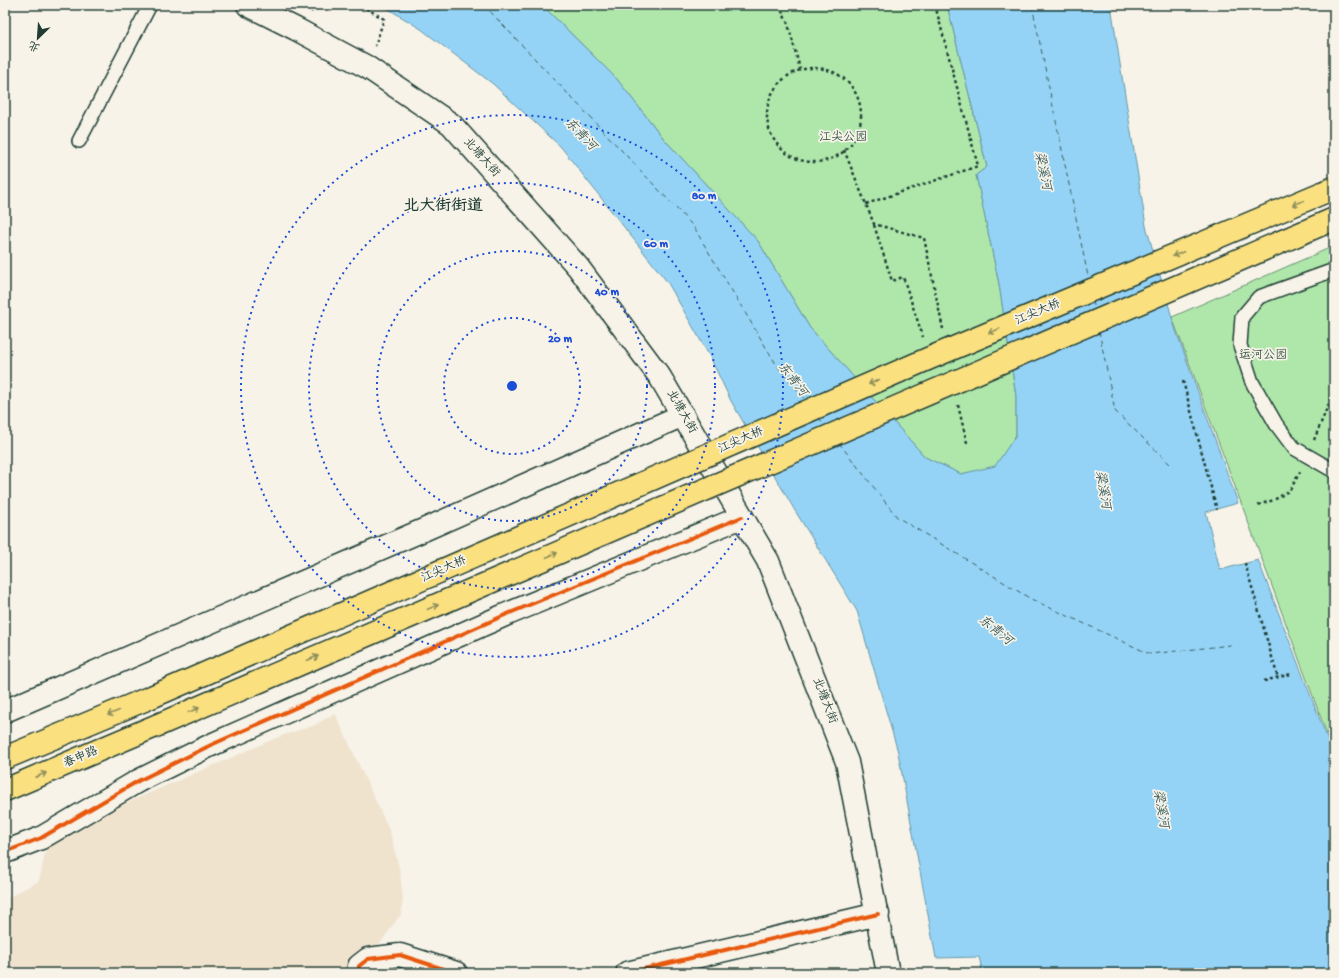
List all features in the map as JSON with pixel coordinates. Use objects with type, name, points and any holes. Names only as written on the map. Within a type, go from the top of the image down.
[{"type":"main road","name":"江尖大桥","points":[[5,758],[149,698],[930,358],[1334,188]]},
{"type":"main road","name":"春申路","points":[[5,790],[1334,219]]},
{"type":"street","name":"北塘大街","points":[[248,5],[367,67],[451,124],[578,267],[660,377],[768,560],[847,762],[878,914],[888,973]]},
{"type":"street","points":[[5,711],[421,531],[683,415]]},
{"type":"street","points":[[5,852],[41,838],[138,781],[211,744],[505,615],[742,516]]},
{"type":"street","points":[[639,972],[878,914]]},
{"type":"street","points":[[358,973],[359,966],[368,959],[400,955],[456,973]]},
{"type":"lane","points":[[79,142],[150,5]]},
{"type":"lane","points":[[1334,270],[1259,297],[1242,317],[1240,345],[1252,382],[1276,424],[1294,448],[1334,471]]},
{"type":"path","points":[[361,5],[384,19],[367,67]]},
{"type":"path","points":[[779,5],[788,24],[800,69]]},
{"type":"path","points":[[866,204],[978,166],[935,5]]},
{"type":"path","points":[[815,67],[831,71],[842,77],[854,89],[858,98],[861,118],[853,142],[844,150],[838,155],[818,162],[801,160],[792,156],[778,146],[771,136],[766,120],[766,110],[772,91],[783,78],[800,69],[815,67]]},
{"type":"path","points":[[844,150],[874,224],[892,282],[903,277],[930,358]]},
{"type":"path","points":[[874,224],[924,238],[943,330]]},
{"type":"path","points":[[1183,381],[1217,510]]},
{"type":"path","points":[[957,398],[967,443]]},
{"type":"path","points":[[1245,563],[1278,678]]},
{"type":"path","points":[[1264,681],[1291,674]]},
{"type":"shaded area","points":[[335,713],[390,832],[400,872],[403,899],[401,914],[361,973],[5,973],[5,899],[39,881],[46,850],[57,833],[281,736],[315,725]]},
{"type":"green space","name":"江尖公园","points":[[542,5],[947,5],[987,167],[976,175],[999,284],[1016,396],[1016,435],[995,467],[961,474],[925,457],[810,328],[758,241],[664,139],[616,78]]},
{"type":"green space","name":"运河公园","points":[[1334,246],[1334,753],[1172,317]]},
{"type":"water","points":[[382,5],[542,5],[616,78],[664,139],[758,241],[810,328],[925,457],[961,474],[995,466],[1016,435],[1016,396],[999,284],[976,175],[987,167],[947,5],[1111,5],[1146,226],[1175,328],[1238,503],[1206,512],[1220,570],[1258,560],[1334,756],[1334,973],[983,973],[979,957],[936,958],[898,752],[857,611],[794,509],[731,401],[710,357],[668,283],[561,147],[493,84],[421,29]]},
{"type":"ferry route","points":[[484,5],[693,226],[776,364],[806,401]]},
{"type":"ferry route","points":[[1032,5],[1089,281]]},
{"type":"ferry route","points":[[1093,301],[1095,310]]},
{"type":"ferry route","points":[[1099,331],[1115,411],[1173,467]]},
{"type":"ferry route","points":[[819,418],[826,426]]},
{"type":"ferry route","points":[[839,443],[897,517],[1031,599],[1150,654],[1231,645]]},
{"type":"cycle path","points":[[5,852],[41,838],[138,781],[211,745],[505,615],[742,517]]},
{"type":"cycle path","points":[[627,973],[878,914]]},
{"type":"cycle path","points":[[358,973],[359,966],[368,959],[400,955],[456,973]]},
{"type":"district","name":"北大街街道","points":[[443,207]]},
{"type":"water label","name":"东青河","points":[[580,135]]},
{"type":"water label","name":"梁溪河","points":[[1042,171]]},
{"type":"water label","name":"东青河","points":[[792,380]]},
{"type":"water label","name":"梁溪河","points":[[1102,490]]},
{"type":"water label","name":"东青河","points":[[995,631]]},
{"type":"water label","name":"梁溪河","points":[[1160,809]]}]
